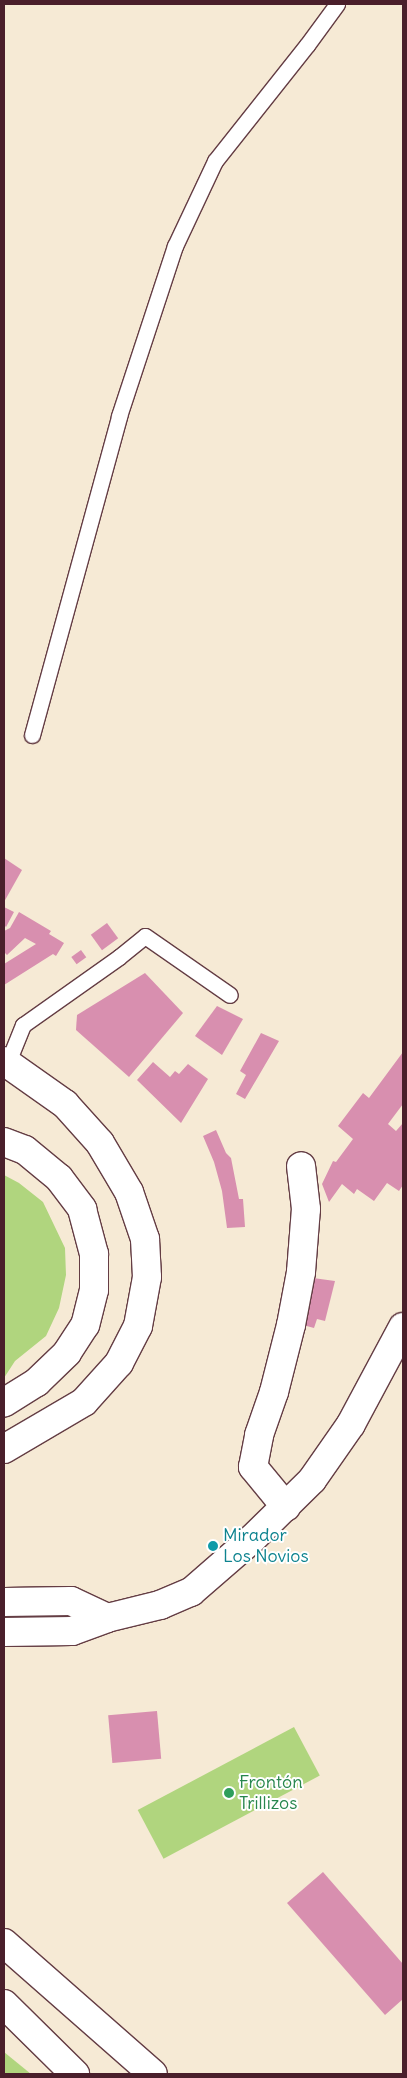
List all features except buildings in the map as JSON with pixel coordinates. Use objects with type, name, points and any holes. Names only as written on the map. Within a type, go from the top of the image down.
[{"type":"main road","points":[[4,1449],[84,1402],[119,1363],[138,1326],[147,1277],[145,1239],[129,1192],[100,1143],[65,1104],[6,1061]]},
{"type":"main road","points":[[4,1142],[25,1150],[59,1178],[82,1209],[94,1254],[94,1290],[85,1325],[67,1353],[37,1382],[4,1404]]},
{"type":"main road","points":[[286,1507],[253,1467],[259,1435],[274,1392],[301,1272],[306,1209],[301,1166]]},
{"type":"main road","points":[[4,1632],[72,1631],[108,1618],[160,1605],[191,1592],[286,1507],[312,1480],[333,1452],[373,1385],[403,1327]]},
{"type":"main road","points":[[4,1602],[72,1601],[108,1618]]},
{"type":"main road","points":[[4,1943],[152,2074]]},
{"type":"main road","points":[[4,2004],[75,2074]]},
{"type":"lane","points":[[32,735],[118,416],[175,246],[216,161],[307,45],[336,4]]},
{"type":"lane","points":[[6,1061],[23,1025],[145,936],[230,996]]},
{"type":"green space","points":[[4,1175],[19,1183],[43,1202],[65,1248],[66,1275],[59,1308],[46,1336],[15,1361],[4,1378]]},
{"type":"green space","name":"Frontón Trillizos","points":[[294,1727],[320,1776],[164,1859],[138,1810]]},
{"type":"green space","points":[[4,2052],[31,2074],[4,2074]]},
{"type":"place","name":"Mirador Los Novios","points":[[213,1546]]},
{"type":"place","name":"Frontón Trillizos","points":[[229,1793]]}]
